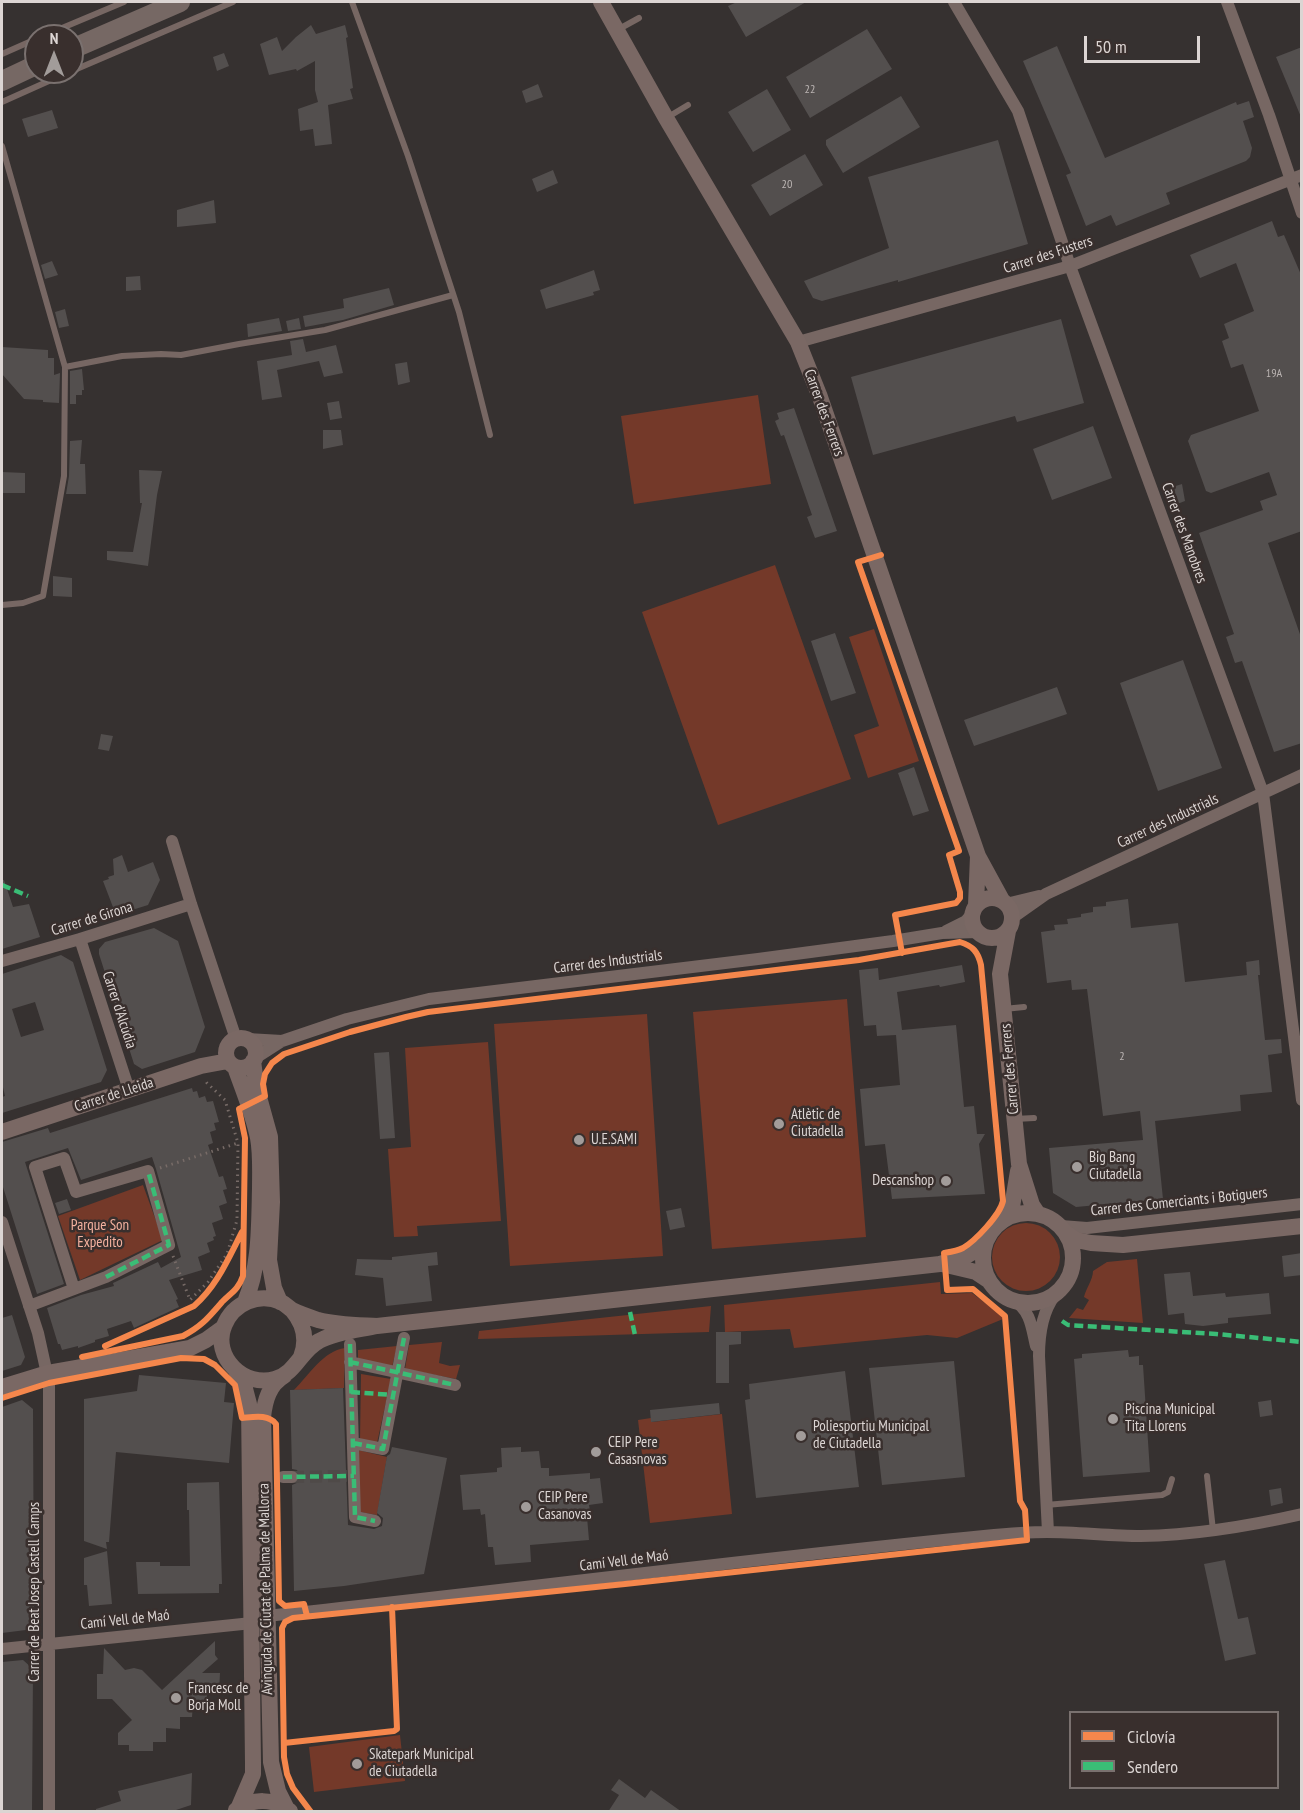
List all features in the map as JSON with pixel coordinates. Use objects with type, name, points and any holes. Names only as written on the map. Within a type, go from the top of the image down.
[{"type":"main road","points":[[84,44],[180,2]]},
{"type":"main road","points":[[2,81],[24,71]]},
{"type":"street","name":"Carrer des Ferrers","points":[[601,2],[666,118],[798,342],[820,397],[978,856],[1007,913],[1000,974],[1019,1164],[1032,1205],[1038,1214]]},
{"type":"street","name":"Carrer des Manobres","points":[[954,2],[1018,111],[1070,266],[1263,793],[1302,1100]]},
{"type":"street","points":[[1227,2],[1269,115],[1296,177],[1302,213]]},
{"type":"street","name":"Carrer des Fusters","points":[[798,342],[1070,266],[1296,177]]},
{"type":"street","name":"Carrer des Industrials","points":[[1007,913],[1302,775]]},
{"type":"street","points":[[172,841],[191,904],[241,1039],[254,1046],[256,1051],[254,1060],[257,1090],[270,1137],[272,1202],[269,1260],[274,1288],[286,1306],[299,1318],[304,1328],[304,1350],[299,1360]]},
{"type":"street","name":"Carrer des Ferrers","points":[[974,910],[978,856]]},
{"type":"street","points":[[989,898],[996,898],[1007,913],[996,938],[981,934],[973,925],[974,910],[989,898]]},
{"type":"street","name":"Carrer de Girona","points":[[2,961],[191,904]]},
{"type":"street","name":"Carrer des Industrials","points":[[942,933],[966,921],[974,910]]},
{"type":"street","name":"Carrer des Industrials","points":[[254,1060],[282,1041],[347,1019],[429,999],[871,944],[942,933],[981,934]]},
{"type":"street","name":"Carrer des Ferrers","points":[[981,934],[1000,974]]},
{"type":"street","name":"Carrer d'Alcúdia","points":[[80,939],[129,1090]]},
{"type":"street","points":[[241,1039],[228,1045],[226,1050],[249,1104],[258,1138],[260,1169],[257,1260],[245,1302]]},
{"type":"street","name":"Carrer des Industrials","points":[[241,1039],[282,1041]]},
{"type":"street","points":[[231,1064],[245,1067],[254,1060]]},
{"type":"street","name":"Carrer de Lleida","points":[[2,1132],[201,1066],[231,1064]]},
{"type":"street","points":[[29,1306],[74,1289],[105,1277],[169,1245],[148,1172],[76,1192],[64,1158],[35,1167],[74,1289]]},
{"type":"street","name":"Carrer des Ferrers","points":[[1006,1218],[1012,1207],[1019,1164]]},
{"type":"street","name":"Carrer des Comerciants i Botiguers","points":[[1063,1230],[1302,1204]]},
{"type":"street","points":[[988,1280],[983,1263],[989,1234],[1006,1218],[1022,1213],[1046,1216],[1076,1240],[1102,1245],[1123,1245],[1302,1226]]},
{"type":"street","name":"Carrer de Beat Josep Castell Camps","points":[[2,1222],[38,1334],[50,1383],[49,1812]]},
{"type":"street","points":[[1063,1230],[1073,1249],[1073,1267]]},
{"type":"street","points":[[377,1326],[320,1320],[263,1298],[245,1302],[232,1312],[224,1327],[221,1343],[226,1359],[236,1371],[255,1380],[266,1381],[285,1375],[319,1341],[377,1326],[941,1264],[966,1256],[985,1245]]},
{"type":"street","points":[[1048,1532],[1039,1356],[1043,1321],[1050,1302],[1065,1285],[1073,1267],[1081,1258],[1123,1245]]},
{"type":"street","points":[[941,1264],[976,1272],[988,1280],[999,1293],[1020,1304],[1030,1322],[1039,1356]]},
{"type":"street","points":[[1014,1301],[1040,1302],[1055,1295]]},
{"type":"street","points":[[2,1388],[48,1373],[190,1348],[224,1327]]},
{"type":"street","points":[[353,1443],[383,1449],[404,1338]]},
{"type":"street","points":[[350,1344],[353,1443],[350,1476],[355,1517],[375,1521]]},
{"type":"street","points":[[350,1362],[455,1385]]},
{"type":"street","name":"Avinguda de Ciutat de Palma de Mallorca","points":[[236,1371],[245,1387],[249,1404],[259,1619],[271,1762],[278,1791],[289,1810]]},
{"type":"street","name":"Avinguda de Ciutat de Palma de Mallorca","points":[[236,1810],[253,1774],[259,1619],[262,1417],[267,1395],[276,1380],[285,1375]]},
{"type":"street","name":"Camí Vell de Maó","points":[[2,1649],[775,1558],[986,1536],[1048,1532],[1145,1536],[1259,1524],[1302,1514]]},
{"type":"street","points":[[236,1810],[245,1804],[271,1801],[289,1810]]},
{"type":"lane","points":[[72,24],[124,2]]},
{"type":"lane","points":[[84,65],[233,2]]},
{"type":"lane","points":[[352,2],[408,156],[453,295],[490,435]]},
{"type":"lane","points":[[617,30],[639,18]]},
{"type":"lane","points":[[2,54],[24,44]]},
{"type":"lane","points":[[2,102],[42,84]]},
{"type":"lane","points":[[666,118],[688,105]]},
{"type":"lane","points":[[2,146],[65,367],[64,476],[43,596],[23,603],[2,605]]},
{"type":"lane","points":[[65,367],[122,357],[161,354],[181,356],[325,330],[453,295]]},
{"type":"lane","points":[[1004,1009],[1024,1007]]},
{"type":"lane","points":[[1015,1120],[1034,1118]]},
{"type":"lane","points":[[1207,1476],[1214,1530]]},
{"type":"lane","points":[[1046,1505],[1162,1496],[1168,1492],[1172,1479]]},
{"type":"path","points":[[169,1245],[190,1300],[208,1282],[227,1254],[237,1220],[238,1143],[225,1100],[207,1083],[201,1066]]},
{"type":"path","points":[[243,1230],[245,1138]]},
{"type":"path","points":[[148,1172],[238,1143]]},
{"type":"path","points":[[199,1301],[216,1282],[239,1238]]},
{"type":"green space","points":[[758,395],[771,484],[634,504],[621,416]]},
{"type":"green space","points":[[775,565],[851,779],[718,825],[642,612]]},
{"type":"green space","points":[[874,629],[919,761],[868,778],[854,735],[879,726],[849,637]]},
{"type":"green space","name":"Atlètic de Ciutadella","points":[[847,999],[866,1237],[712,1249],[693,1012]]},
{"type":"green space","name":"U.E.SAMI","points":[[647,1014],[663,1256],[510,1266],[494,1024]]},
{"type":"green space","points":[[488,1042],[501,1221],[417,1226],[418,1236],[394,1237],[388,1149],[411,1147],[405,1048]]},
{"type":"green space","name":"Parque Son Expedito","points":[[143,1185],[163,1240],[80,1280],[58,1216]]},
{"type":"green space","points":[[1019,1223],[1033,1223],[1045,1228],[1055,1238],[1060,1257],[1055,1276],[1045,1286],[1033,1291],[1019,1291],[1007,1286],[997,1276],[992,1264],[992,1250],[997,1238],[1007,1228]]},
{"type":"green space","points":[[1137,1259],[1143,1323],[1069,1318],[1077,1308],[1083,1310],[1089,1300],[1084,1297],[1093,1271],[1107,1262]]},
{"type":"green space","points":[[940,1282],[941,1294],[972,1293],[1003,1319],[957,1338],[927,1335],[794,1348],[790,1329],[725,1332],[724,1305]]},
{"type":"green space","points":[[711,1306],[709,1332],[478,1339],[479,1331]]},
{"type":"green space","points":[[442,1342],[439,1363],[450,1366],[460,1365],[456,1379],[405,1369],[409,1345]]},
{"type":"green space","points":[[397,1346],[392,1367],[358,1361],[358,1350]]},
{"type":"green space","points":[[345,1348],[344,1388],[294,1390],[323,1359]]},
{"type":"green space","points":[[361,1374],[391,1379],[377,1443],[360,1440]]},
{"type":"green space","points":[[722,1414],[732,1514],[650,1523],[638,1420],[651,1418],[652,1422]]},
{"type":"green space","points":[[358,1450],[387,1457],[377,1515],[360,1512]]},
{"type":"green space","name":"Skatepark Municipal de Ciutadella","points":[[400,1735],[405,1781],[314,1792],[309,1747]]},
{"type":"building","points":[[737,2],[806,2],[746,37],[728,6]]},
{"type":"building","points":[[311,25],[316,34],[345,25],[353,88],[350,89],[353,99],[328,105],[332,144],[315,146],[313,129],[300,131],[298,109],[318,102],[315,90],[315,61],[297,71],[296,69],[269,75],[260,44],[277,37],[282,51]]},
{"type":"building","points":[[867,29],[892,69],[810,118],[786,77]]},
{"type":"building","points":[[1057,46],[1105,158],[1236,102],[1237,105],[1249,101],[1254,117],[1243,121],[1252,148],[1250,157],[1246,161],[1166,193],[1170,204],[1116,226],[1111,215],[1086,226],[1066,175],[1071,173],[1023,61]]},
{"type":"building","points":[[1302,47],[1302,117],[1301,117],[1276,57]]},
{"type":"building","points":[[224,53],[229,66],[217,71],[213,57]]},
{"type":"building","points":[[538,84],[543,97],[526,103],[522,91]]},
{"type":"building","points":[[767,89],[791,130],[753,152],[728,112]]},
{"type":"building","points":[[901,96],[920,127],[843,173],[826,145],[826,140]]},
{"type":"building","points":[[52,110],[58,128],[28,137],[22,119]]},
{"type":"building","points":[[998,140],[1028,244],[898,282],[898,280],[822,301],[813,298],[804,281],[889,248],[868,177]]},
{"type":"building","points":[[805,154],[823,185],[770,216],[751,185]]},
{"type":"building","points":[[553,170],[558,183],[537,192],[532,179]]},
{"type":"building","points":[[214,200],[216,223],[177,227],[177,210]]},
{"type":"building","points":[[1272,221],[1278,237],[1284,235],[1302,277],[1302,531],[1268,543],[1302,640],[1302,743],[1274,752],[1242,661],[1235,663],[1226,637],[1234,634],[1199,533],[1263,510],[1260,501],[1277,495],[1269,472],[1211,493],[1206,491],[1188,441],[1191,435],[1259,411],[1243,364],[1231,368],[1222,341],[1229,338],[1224,324],[1254,311],[1236,263],[1200,278],[1190,255]]},
{"type":"building","points":[[52,261],[58,275],[45,279],[41,265]]},
{"type":"building","points":[[594,270],[600,290],[593,292],[594,295],[546,309],[540,290]]},
{"type":"building","points":[[140,276],[141,290],[126,291],[126,277]]},
{"type":"building","points":[[389,288],[394,305],[343,320],[305,327],[303,316],[344,308],[343,299]]},
{"type":"building","points":[[65,309],[69,326],[59,328],[55,312]]},
{"type":"building","points":[[279,318],[282,331],[248,337],[247,324]]},
{"type":"building","points":[[299,318],[301,329],[288,331],[286,321]]},
{"type":"building","points":[[1061,319],[1084,403],[1017,422],[1015,416],[873,455],[851,377]]},
{"type":"building","points":[[303,339],[306,352],[336,345],[343,373],[324,377],[319,361],[277,370],[282,397],[262,400],[257,361],[292,355],[290,341]]},
{"type":"building","points":[[2,347],[48,350],[48,358],[54,358],[54,375],[60,373],[59,403],[24,399],[2,374]]},
{"type":"building","points":[[407,362],[410,382],[398,385],[395,364]]},
{"type":"building","points":[[82,369],[84,390],[82,390],[82,395],[76,395],[76,404],[70,404],[70,371]]},
{"type":"building","points":[[339,401],[342,418],[330,420],[327,403]]},
{"type":"building","points":[[794,408],[837,531],[815,538],[807,517],[812,515],[784,435],[781,436],[775,421],[779,419],[777,413]]},
{"type":"building","points":[[1093,426],[1112,478],[1052,500],[1033,449]]},
{"type":"building","points":[[323,430],[341,430],[343,445],[323,449]]},
{"type":"building","points":[[82,440],[80,464],[85,464],[86,494],[66,494],[70,441]]},
{"type":"building","points":[[139,470],[162,471],[148,566],[107,560],[107,551],[133,552],[142,503],[140,503]]},
{"type":"building","points":[[2,472],[25,473],[25,493],[2,493]]},
{"type":"building","points":[[1182,484],[1185,501],[1172,506],[1166,489]]},
{"type":"building","points":[[53,576],[72,578],[72,597],[53,596]]},
{"type":"building","points":[[835,633],[856,693],[831,701],[811,641]]},
{"type":"building","points":[[1183,660],[1222,768],[1158,791],[1120,683]]},
{"type":"building","points":[[1057,687],[1067,714],[974,746],[964,720]]},
{"type":"building","points":[[101,734],[113,736],[109,751],[98,749]]},
{"type":"building","points":[[914,767],[929,811],[913,816],[898,773]]},
{"type":"building","points":[[122,855],[128,872],[153,862],[160,880],[148,905],[116,915],[103,881],[114,875],[113,859]]},
{"type":"building","points":[[2,880],[4,880],[13,907],[29,904],[40,937],[2,949]]},
{"type":"building","points":[[1128,899],[1131,928],[1178,923],[1185,982],[1247,975],[1246,962],[1259,960],[1260,975],[1258,975],[1265,1040],[1281,1039],[1282,1053],[1268,1055],[1272,1092],[1240,1095],[1241,1111],[1155,1121],[1163,1199],[1076,1207],[1053,1193],[1049,1148],[1143,1140],[1140,1111],[1103,1116],[1087,989],[1072,990],[1071,980],[1047,983],[1041,932],[1055,930],[1054,925],[1068,924],[1067,919],[1093,912],[1093,907],[1106,906],[1106,902]]},
{"type":"building","points":[[154,928],[178,941],[205,1027],[195,1052],[142,1069],[134,1064],[99,949],[105,942]]},
{"type":"building","points":[[61,955],[73,962],[107,1070],[101,1082],[2,1113],[2,1097],[5,1096],[2,1083],[2,974]],"holes":[[[35,1002],[44,1030],[21,1037],[12,1009]]]},
{"type":"building","points":[[962,965],[965,982],[897,992],[902,1030],[956,1025],[964,1107],[974,1106],[977,1134],[985,1134],[979,1144],[985,1194],[892,1199],[885,1144],[865,1146],[860,1089],[900,1085],[896,1035],[877,1036],[876,1025],[864,1026],[859,970],[878,968],[879,980]]},
{"type":"building","points":[[389,1052],[395,1138],[380,1139],[374,1053]]},
{"type":"building","points":[[192,1088],[193,1092],[197,1091],[199,1098],[205,1096],[207,1102],[213,1101],[219,1122],[214,1123],[216,1130],[210,1132],[213,1143],[208,1145],[219,1177],[223,1176],[227,1189],[223,1190],[227,1203],[219,1206],[223,1219],[212,1223],[216,1236],[213,1237],[214,1240],[207,1243],[210,1252],[198,1257],[202,1270],[169,1280],[178,1299],[176,1300],[179,1307],[134,1328],[131,1321],[107,1329],[109,1336],[78,1348],[78,1346],[62,1350],[47,1308],[114,1286],[113,1283],[158,1262],[161,1268],[181,1257],[156,1169],[152,1157],[81,1180],[68,1148],[25,1162],[64,1284],[37,1294],[2,1184],[2,1142],[48,1128],[50,1133]]},
{"type":"building","points":[[67,1199],[71,1210],[59,1214],[55,1203]]},
{"type":"building","points":[[681,1208],[685,1227],[670,1230],[666,1211]]},
{"type":"building","points":[[437,1252],[438,1265],[428,1266],[432,1301],[386,1306],[383,1278],[355,1275],[357,1259],[392,1260],[392,1257]]},
{"type":"building","points":[[1302,1253],[1302,1275],[1284,1277],[1282,1256]]},
{"type":"building","points":[[1190,1272],[1193,1296],[1225,1293],[1226,1297],[1269,1293],[1271,1314],[1228,1318],[1228,1323],[1203,1326],[1185,1324],[1184,1313],[1168,1315],[1164,1274]]},
{"type":"building","points":[[12,1315],[25,1357],[21,1365],[2,1371],[2,1318]]},
{"type":"building","points":[[716,1332],[741,1332],[741,1344],[729,1345],[729,1383],[716,1383]]},
{"type":"building","name":"Piscina Municipal Tita Llorens","points":[[1128,1350],[1129,1357],[1139,1356],[1139,1365],[1143,1365],[1150,1472],[1083,1477],[1074,1359],[1082,1358],[1082,1354]]},
{"type":"building","points":[[954,1361],[965,1477],[882,1485],[869,1368]]},
{"type":"building","name":"Poliesportiu Municipal de Ciutadella","points":[[845,1371],[859,1487],[756,1498],[745,1400],[750,1399],[749,1384]]},
{"type":"building","points":[[139,1375],[226,1383],[224,1402],[234,1403],[229,1463],[116,1452],[107,1549],[84,1541],[84,1399],[137,1391]]},
{"type":"building","points":[[343,1388],[348,1525],[374,1529],[382,1526],[383,1518],[377,1513],[387,1456],[392,1447],[447,1458],[424,1574],[294,1591],[292,1485],[299,1482],[300,1476],[297,1470],[292,1469],[290,1390]]},
{"type":"building","points":[[22,1400],[33,1409],[34,1629],[2,1633],[2,1407]]},
{"type":"building","points":[[1271,1400],[1273,1415],[1260,1417],[1258,1402]]},
{"type":"building","points":[[719,1403],[720,1414],[651,1422],[650,1410]]},
{"type":"building","name":"CEIP Pere Casanovas","points":[[521,1447],[521,1452],[539,1451],[541,1468],[549,1468],[549,1476],[590,1473],[590,1479],[600,1478],[603,1503],[589,1505],[591,1517],[587,1517],[589,1540],[530,1545],[531,1562],[495,1565],[493,1547],[488,1547],[485,1514],[481,1515],[480,1509],[463,1510],[460,1475],[497,1472],[497,1468],[502,1467],[501,1448]]},
{"type":"building","points":[[219,1482],[222,1584],[219,1584],[219,1593],[138,1594],[136,1562],[160,1562],[160,1566],[190,1566],[187,1483]]},
{"type":"building","points":[[1281,1488],[1283,1503],[1271,1506],[1269,1490]]},
{"type":"building","points":[[107,1551],[112,1604],[89,1606],[87,1585],[84,1585],[84,1558]]},
{"type":"building","points":[[1225,1560],[1238,1619],[1248,1617],[1256,1654],[1225,1661],[1204,1564]]},
{"type":"building","name":"Francesc de Borja Moll","points":[[215,1641],[215,1655],[218,1659],[202,1673],[220,1673],[219,1692],[207,1692],[207,1703],[193,1703],[192,1717],[180,1717],[180,1729],[166,1728],[166,1742],[153,1742],[153,1751],[129,1751],[129,1745],[118,1745],[118,1733],[132,1720],[112,1699],[97,1699],[97,1674],[103,1674],[104,1648],[125,1670],[134,1668],[142,1670],[162,1690]]},
{"type":"building","points":[[23,1660],[33,1669],[32,1812],[2,1812],[2,1662]]},
{"type":"building","points":[[192,1773],[191,1805],[170,1812],[96,1812],[96,1809],[121,1801],[118,1791]]},
{"type":"building","points":[[619,1779],[645,1798],[651,1790],[682,1812],[608,1812],[619,1795],[611,1790]]},
{"type":"tunnel","points":[[292,1477],[347,1476]]},
{"type":"marked path","points":[[2,885],[28,896]]},
{"type":"marked path","points":[[106,1277],[169,1245],[148,1171]]},
{"type":"marked path","points":[[630,1312],[635,1335]]},
{"type":"marked path","points":[[1062,1321],[1068,1325],[1302,1342]]},
{"type":"marked path","points":[[353,1443],[383,1449],[404,1338]]},
{"type":"marked path","points":[[350,1344],[355,1517],[375,1521]]},
{"type":"marked path","points":[[350,1362],[455,1385]]},
{"type":"marked path","points":[[351,1392],[393,1395]]},
{"type":"marked path","points":[[283,1477],[354,1476]]},
{"type":"cycle path","points":[[881,555],[858,562],[959,851],[949,855],[960,892],[960,898],[956,903],[895,915],[902,953]]},
{"type":"cycle path","points":[[82,1357],[183,1336],[204,1321],[239,1285],[243,1276],[245,1138],[239,1109],[265,1096],[263,1084],[265,1074],[272,1063],[284,1054],[350,1032],[428,1012],[859,960],[960,942],[972,948],[978,956],[981,965],[1003,1201],[992,1220],[974,1240],[961,1249],[944,1253],[947,1290],[973,1289],[1005,1316],[1020,1501],[1025,1510],[1027,1540],[293,1618],[285,1622],[282,1628],[284,1757],[287,1774],[293,1788],[311,1812]]},
{"type":"cycle path","points":[[105,1346],[194,1306],[216,1281],[242,1232]]},
{"type":"cycle path","points":[[2,1398],[49,1383],[181,1358],[204,1359],[215,1365],[235,1385],[242,1418],[265,1417],[276,1424],[279,1601],[285,1606],[304,1604],[307,1616]]},
{"type":"cycle path","points":[[284,1743],[397,1729],[392,1607]]},
{"type":"place","name":"Atlètic de Ciutadella","points":[[779,1124]]},
{"type":"place","name":"U.E.SAMI","points":[[579,1140]]},
{"type":"place","name":"Big Bang Ciutadella","points":[[1077,1167]]},
{"type":"place","name":"Descanshop","points":[[946,1181]]},
{"type":"place","name":"Piscina Municipal Tita Llorens","points":[[1113,1419]]},
{"type":"place","name":"Poliesportiu Municipal de Ciutadella","points":[[801,1436]]},
{"type":"place","name":"CEIP Pere Casasnovas","points":[[596,1452]]},
{"type":"place","name":"CEIP Pere Casanovas","points":[[526,1507]]},
{"type":"place","name":"Francesc de Borja Moll","points":[[176,1698]]},
{"type":"place","name":"Skatepark Municipal de Ciutadella","points":[[357,1764]]}]
